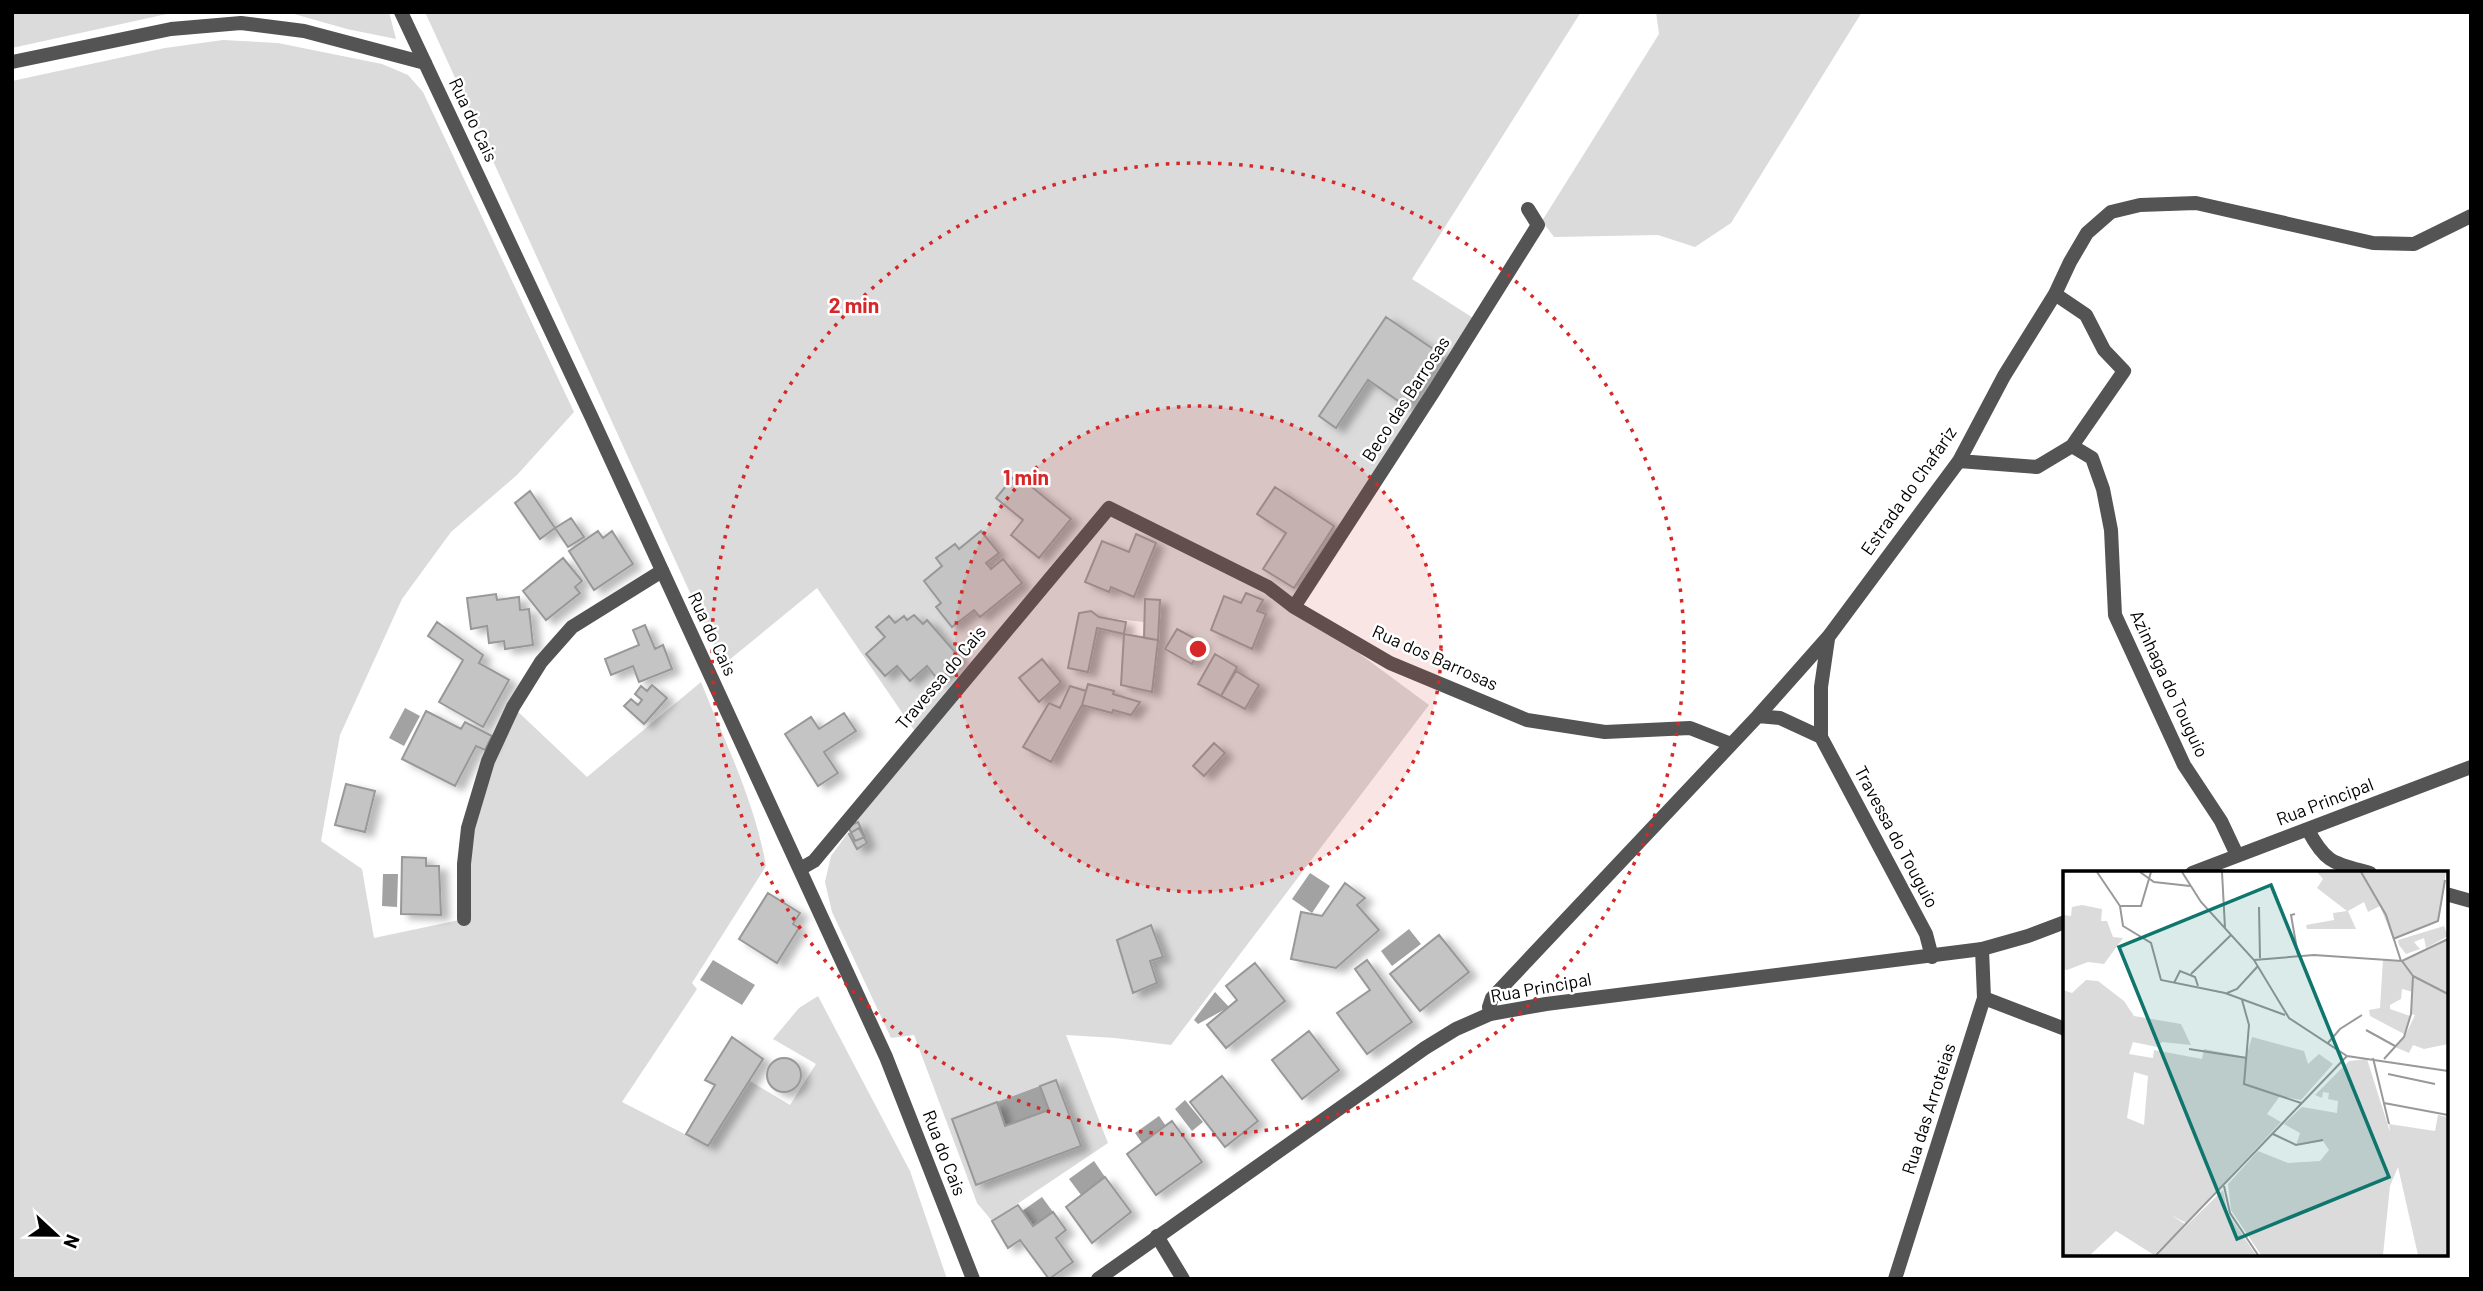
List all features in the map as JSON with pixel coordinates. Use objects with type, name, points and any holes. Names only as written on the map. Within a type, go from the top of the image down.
[{"type":"street","name":"Rua do Cais","points":[[401,12],[592,416],[886,1057],[973,1279]]},
{"type":"street","points":[[12,62],[171,29],[241,23],[304,31],[425,63]]},
{"type":"street","name":"Estrada do Chafariz","points":[[1490,1014],[1492,998],[1758,716],[1829,636],[1959,461],[2004,376],[2055,294],[2087,233],[2111,212],[2140,205],[2196,204],[2373,243],[2414,244],[2471,216]]},
{"type":"street","name":"Beco das Barrosas","points":[[1294,607],[1538,225],[1528,209]]},
{"type":"street","points":[[1959,461],[2037,467],[2072,446],[2124,371],[2104,350],[2086,315],[2055,294]]},
{"type":"street","name":"Azinhaga do Touguio","points":[[2072,446],[2092,458],[2103,489],[2110,530],[2115,615],[2184,765],[2221,821],[2237,855]]},
{"type":"street","name":"Rua dos Barrosas","points":[[1109,508],[1268,587],[1294,607],[1390,663],[1527,720],[1605,732],[1690,728],[1731,744]]},
{"type":"street","name":"Travessa do Cais","points":[[800,869],[814,861],[1109,508]]},
{"type":"street","points":[[464,919],[464,864],[468,828],[488,761],[513,707],[541,662],[572,627],[662,571]]},
{"type":"street","name":"Travessa do Touguio","points":[[1829,636],[1821,687],[1821,737],[1926,934],[1932,957]]},
{"type":"street","points":[[1758,716],[1780,718],[1821,737]]},
{"type":"street","name":"Rua Principal","points":[[2197,871],[2471,767]]},
{"type":"street","points":[[2308,830],[2319,850],[2332,861],[2364,871]]},
{"type":"street","points":[[2448,895],[2471,901]]},
{"type":"street","name":"Rua Principal","points":[[1098,1279],[1425,1048],[1456,1029],[1490,1014],[1546,1003],[1932,957],[1982,949],[2063,923]]},
{"type":"street","name":"Rua das Arroteias","points":[[1895,1279],[1984,998],[1982,949]]},
{"type":"street","points":[[1984,998],[2063,1028]]},
{"type":"street","points":[[1157,1236],[1183,1279]]},
{"type":"shaded area","points":[[12,12],[176,12],[12,48]]},
{"type":"shaded area","points":[[287,12],[389,12],[396,39],[347,29]]},
{"type":"shaded area","points":[[425,12],[1581,12],[1412,279],[1478,321],[1295,606],[1429,705],[1171,1045],[1066,1035],[1108,1143],[992,1221],[977,1203],[914,1035],[891,1038],[832,912],[825,882],[831,856],[918,736],[817,588],[723,665]],"holes":[[[1145,599],[1160,600],[1152,691],[1121,684],[1124,634],[1097,629],[1079,614],[1091,611],[1098,617],[1144,622]],[[1177,629],[1203,643],[1192,664],[1165,649]],[[1215,655],[1259,684],[1245,709],[1198,684]]]},
{"type":"shaded area","points":[[1656,12],[1862,12],[1731,223],[1695,247],[1658,235],[1554,237],[1542,221],[1659,34]]},
{"type":"shaded area","points":[[223,40],[278,43],[382,64],[408,75],[423,92],[574,412],[517,475],[451,532],[402,599],[340,735],[321,841],[362,869],[374,938],[464,919],[468,828],[513,707],[587,777],[701,682],[747,795],[766,866],[692,983],[697,989],[622,1102],[708,1146],[750,1081],[790,1105],[816,1064],[773,1039],[799,1008],[818,996],[910,1171],[947,1279],[12,1279],[12,81],[165,48]]},
{"type":"shaded area","points":[[405,708],[420,716],[404,746],[389,738]]},
{"type":"shaded area","points":[[1310,873],[1330,886],[1312,913],[1292,899]]},
{"type":"shaded area","points":[[383,874],[398,874],[397,907],[382,906]]},
{"type":"shaded area","points":[[1409,929],[1421,944],[1392,966],[1381,951]]},
{"type":"shaded area","points":[[713,960],[755,985],[742,1005],[700,980]]},
{"type":"shaded area","points":[[1215,992],[1229,1007],[1198,1024],[1194,1020]]},
{"type":"shaded area","points":[[1040,1086],[1049,1110],[1005,1126],[997,1102]]},
{"type":"shaded area","points":[[1185,1100],[1203,1122],[1192,1131],[1175,1109]]},
{"type":"shaded area","points":[[1159,1116],[1166,1126],[1142,1143],[1135,1133]]},
{"type":"shaded area","points":[[1094,1161],[1105,1177],[1081,1195],[1069,1179]]},
{"type":"shaded area","points":[[1042,1197],[1053,1212],[1033,1226],[1022,1211]]},
{"type":"building","points":[[1386,317],[1442,355],[1407,407],[1368,380],[1336,428],[1319,416]]},
{"type":"building","points":[[1016,474],[1071,519],[1039,558],[1011,535],[1023,520],[996,498]]},
{"type":"building","points":[[1275,487],[1334,526],[1294,588],[1263,569],[1286,533],[1257,514]]},
{"type":"building","points":[[530,491],[555,528],[540,539],[515,503]]},
{"type":"building","points":[[571,518],[584,537],[568,547],[555,528]]},
{"type":"building","points":[[598,531],[603,538],[612,531],[633,564],[594,590],[569,551]]},
{"type":"building","points":[[981,531],[999,553],[986,563],[991,569],[1003,559],[1022,583],[980,617],[974,610],[952,627],[936,607],[941,603],[924,581],[942,566],[936,558],[955,544],[959,549]]},
{"type":"building","points":[[1136,534],[1156,543],[1134,597],[1111,587],[1109,592],[1085,582],[1102,541],[1129,552]]},
{"type":"building","points":[[563,558],[582,581],[575,587],[580,593],[546,620],[523,591]]},
{"type":"building","points":[[1246,593],[1263,600],[1257,611],[1266,614],[1252,649],[1211,630],[1224,596],[1241,603]]},
{"type":"building","points":[[496,594],[497,600],[519,597],[520,610],[529,609],[533,645],[505,649],[504,641],[489,643],[487,626],[471,629],[467,598]]},
{"type":"building","points":[[1145,599],[1160,600],[1158,640],[1144,638]]},
{"type":"building","points":[[1091,611],[1099,617],[1126,622],[1124,634],[1097,628],[1088,672],[1068,668],[1079,613]]},
{"type":"building","points":[[914,615],[923,624],[927,620],[961,659],[939,681],[927,666],[910,681],[897,666],[885,676],[866,654],[885,637],[876,627],[889,616],[895,623],[904,616],[907,620]]},
{"type":"building","points":[[437,622],[483,655],[479,663],[509,680],[483,727],[439,702],[463,660],[428,636]]},
{"type":"building","points":[[645,625],[655,649],[663,645],[672,669],[639,682],[633,666],[611,675],[605,659],[639,645],[633,630]]},
{"type":"building","points":[[1177,629],[1203,643],[1192,664],[1165,649]]},
{"type":"building","points":[[1124,634],[1158,640],[1152,692],[1121,685]]},
{"type":"building","points":[[1215,654],[1237,667],[1221,696],[1198,684]]},
{"type":"building","points":[[1042,659],[1061,682],[1039,702],[1019,678]]},
{"type":"building","points":[[1236,671],[1259,685],[1245,709],[1221,696]]},
{"type":"building","points":[[1088,684],[1140,702],[1131,715],[1082,705]]},
{"type":"building","points":[[652,685],[667,698],[644,724],[624,706],[631,699],[638,705],[642,700],[635,694],[641,686],[647,691]]},
{"type":"building","points":[[1070,686],[1086,691],[1082,705],[1051,762],[1023,747],[1049,703],[1060,708]]},
{"type":"building","points":[[426,711],[461,729],[465,722],[492,736],[485,750],[476,746],[455,786],[402,759]]},
{"type":"building","points":[[844,713],[856,731],[824,752],[838,773],[818,786],[785,734],[811,717],[819,729]]},
{"type":"building","points":[[1214,743],[1225,753],[1204,776],[1193,766]]},
{"type":"building","points":[[346,784],[375,791],[365,832],[335,825]]},
{"type":"building","points":[[858,822],[865,837],[855,841],[848,826]]},
{"type":"building","points":[[859,828],[867,843],[857,849],[849,834]]},
{"type":"building","points":[[402,857],[426,858],[426,866],[439,866],[441,915],[401,914]]},
{"type":"building","points":[[1345,883],[1365,898],[1357,905],[1379,930],[1336,968],[1291,959],[1301,912],[1322,916]]},
{"type":"building","points":[[768,893],[800,913],[793,924],[799,928],[777,963],[739,939]]},
{"type":"building","points":[[1151,925],[1163,957],[1150,961],[1157,983],[1133,993],[1117,940]]},
{"type":"building","points":[[1439,935],[1469,972],[1420,1011],[1390,974]]},
{"type":"building","points":[[1367,960],[1412,1022],[1367,1054],[1337,1013],[1370,990],[1355,969]]},
{"type":"building","points":[[1255,963],[1285,1001],[1226,1048],[1207,1025],[1237,1000],[1226,986]]},
{"type":"building","points":[[1309,1031],[1339,1070],[1302,1099],[1272,1060]]},
{"type":"building","points":[[732,1037],[763,1059],[708,1146],[686,1134],[715,1085],[705,1080]]},
{"type":"building","points":[[784,1058],[796,1063],[801,1075],[796,1087],[784,1092],[772,1087],[767,1075],[772,1063]]},
{"type":"building","points":[[1222,1076],[1258,1121],[1225,1147],[1190,1102]]},
{"type":"building","points":[[1056,1080],[1081,1146],[976,1185],[952,1119],[997,1102],[1005,1126],[1049,1110],[1040,1086]]},
{"type":"building","points":[[1172,1121],[1202,1162],[1156,1195],[1127,1154]]},
{"type":"building","points":[[1105,1177],[1131,1212],[1092,1243],[1066,1207]]},
{"type":"building","points":[[1018,1205],[1033,1226],[1053,1212],[1066,1230],[1056,1238],[1073,1262],[1049,1279],[1020,1240],[1008,1248],[992,1221]]}]
